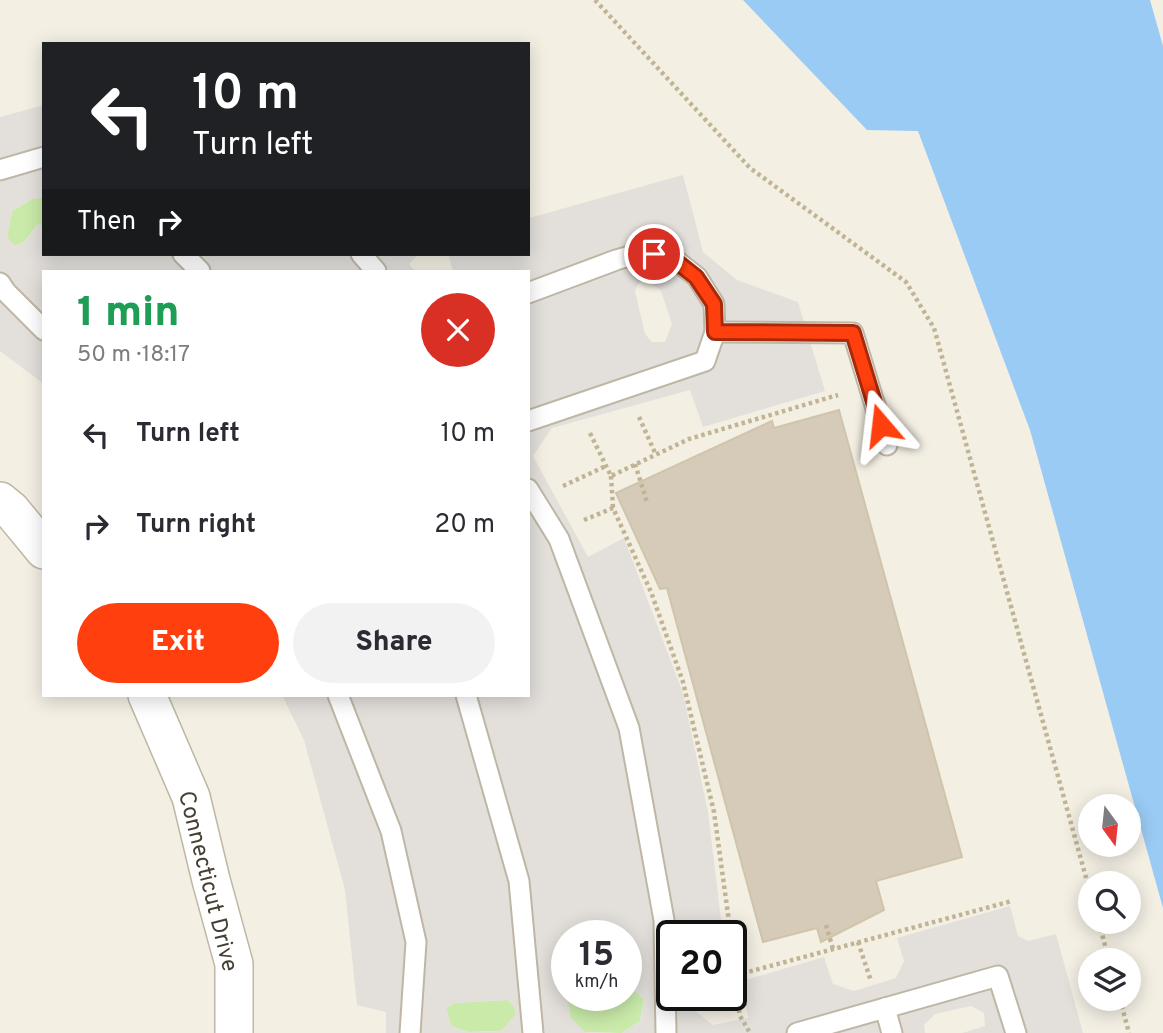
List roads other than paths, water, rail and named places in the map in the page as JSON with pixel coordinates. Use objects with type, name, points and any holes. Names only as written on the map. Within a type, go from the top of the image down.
[{"type":"street","points":[[0,501],[11,510],[42,548]]},
{"type":"street","name":"Connecticut Drive","points":[[148,697],[191,797],[234,964],[234,1033]]},
{"type":"lane","points":[[0,170],[42,158]]},
{"type":"lane","points":[[530,292],[640,253],[668,255],[696,277],[714,304],[715,332],[705,361],[530,420]]},
{"type":"lane","points":[[185,256],[199,270]]},
{"type":"lane","points":[[363,256],[375,270]]},
{"type":"lane","points":[[0,283],[42,328]]},
{"type":"lane","points":[[715,332],[853,333],[887,445]]},
{"type":"lane","points":[[530,492],[559,539],[629,728],[664,920],[666,1033]]},
{"type":"lane","points":[[339,697],[391,831],[416,942],[410,1033]]},
{"type":"lane","points":[[467,697],[519,881],[533,1033]]},
{"type":"lane","points":[[797,1033],[998,976],[1016,1033]]},
{"type":"lane","points":[[885,1008],[891,1033]]},
{"type":"water","points":[[743,0],[1150,0],[1163,46],[1163,908],[1141,829],[1141,794],[1131,794],[1030,430],[918,131],[867,130]]}]
